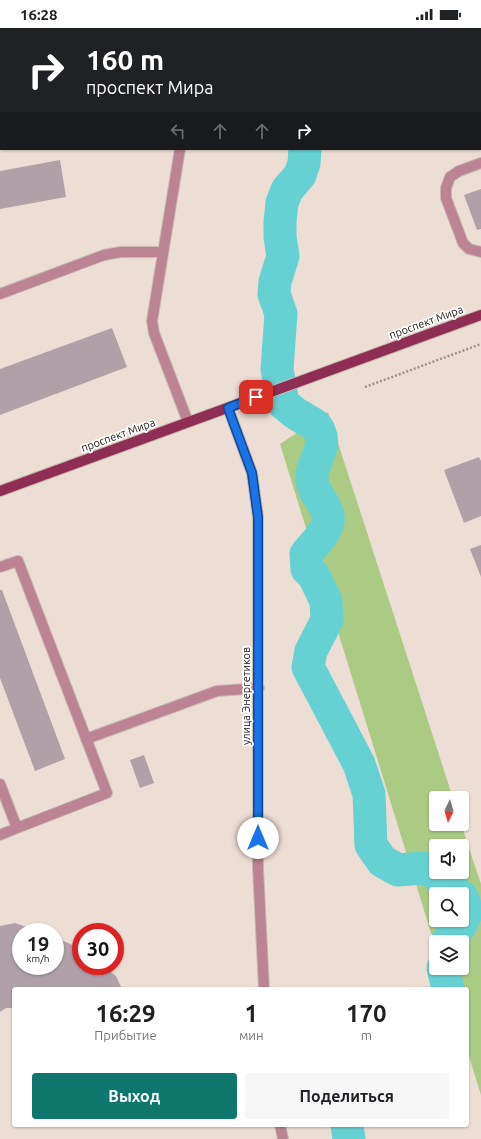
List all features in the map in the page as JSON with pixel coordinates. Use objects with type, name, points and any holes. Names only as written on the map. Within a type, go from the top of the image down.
[{"type":"main road","name":"проспект Мира","points":[[0,491],[481,315]]},
{"type":"street","points":[[180,150],[162,252],[152,321],[154,333],[188,422]]},
{"type":"street","points":[[481,163],[459,171],[450,177],[446,188],[446,198],[463,243],[469,249],[481,252]]},
{"type":"street","points":[[0,294],[104,255],[121,252],[162,252]]},
{"type":"street","name":"улица Энергетиков","points":[[228,408],[252,473],[256,493],[258,517],[258,868],[264,987]]},
{"type":"street","points":[[0,568],[18,561],[107,792],[0,835]]},
{"type":"street","points":[[86,739],[217,691],[259,688]]},
{"type":"street","points":[[0,784],[18,828]]},
{"type":"street","points":[[280,1127],[283,1139]]},
{"type":"path","points":[[365,387],[481,344]]},
{"type":"green space","points":[[328,412],[451,791],[429,791],[429,831],[463,831],[466,839],[429,839],[429,879],[469,879],[469,848],[481,884],[481,1095],[469,1056],[469,987],[447,987],[444,975],[469,975],[469,935],[432,935],[429,927],[469,927],[469,887],[429,887],[429,926],[280,444]]},
{"type":"building","points":[[60,160],[66,197],[0,209],[0,171]]},
{"type":"building","points":[[481,189],[481,229],[477,230],[464,195]]},
{"type":"building","points":[[112,328],[127,367],[0,415],[0,369]]},
{"type":"building","points":[[479,457],[481,461],[481,516],[464,523],[444,470]]},
{"type":"building","points":[[481,545],[481,577],[470,549]]},
{"type":"building","points":[[0,590],[2,590],[65,759],[35,771],[0,678]]},
{"type":"building","points":[[144,755],[154,783],[140,788],[130,760]]},
{"type":"building","points":[[12,924],[12,975],[64,975],[64,941],[72,945],[72,975],[115,975],[121,987],[12,987],[12,1008],[6,1008],[0,1012],[0,926]]},
{"type":"waterway","points":[[305,150],[304,163],[300,175],[287,190],[282,203],[280,237],[283,256],[275,282],[274,294],[281,314],[277,369],[283,403],[317,427],[322,439],[320,451],[313,468],[312,480],[315,491],[327,511],[328,522],[322,535],[306,554],[307,569],[314,576],[326,601],[327,620],[311,651],[308,667],[359,764],[369,794],[371,845],[382,861],[398,870],[423,868],[433,871],[449,887]]},
{"type":"waterway","points":[[452,935],[459,927]]},
{"type":"waterway","points":[[445,975],[448,987]]},
{"type":"waterway","points":[[347,1127],[349,1139]]},
{"type":"route","points":[[256,397],[228,408],[252,473],[256,493],[258,517],[258,838]]}]
